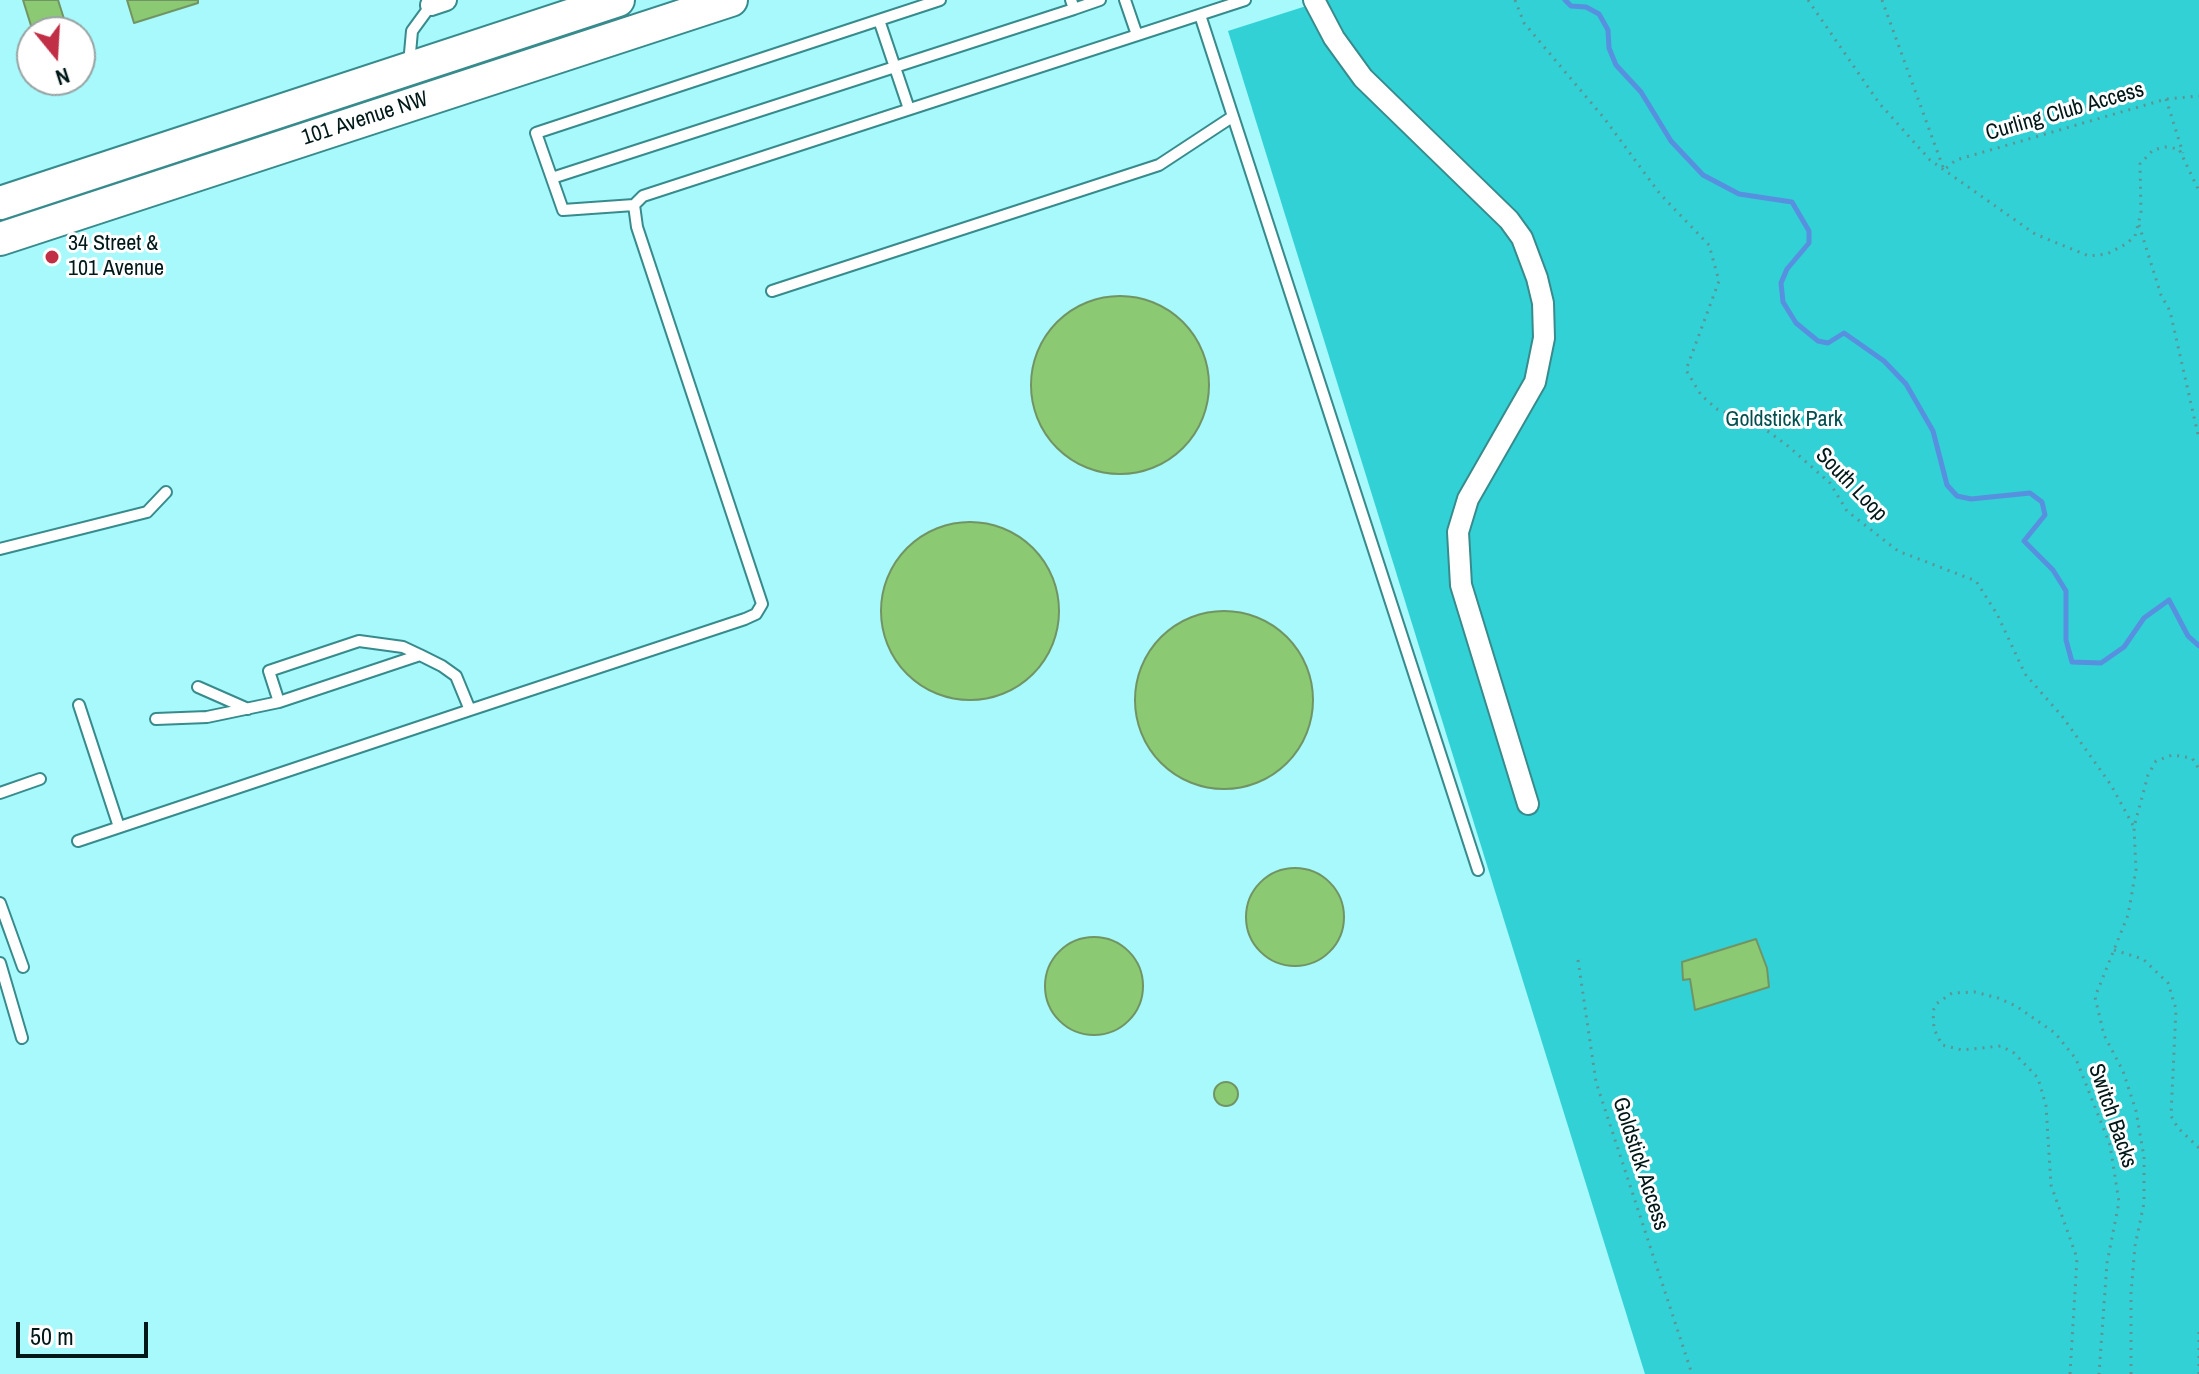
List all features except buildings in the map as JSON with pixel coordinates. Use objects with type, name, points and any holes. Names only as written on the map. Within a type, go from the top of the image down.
[{"type":"main road","name":"101 Avenue NW","points":[[7,198],[618,0]]},
{"type":"main road","name":"101 Avenue NW","points":[[0,239],[731,0]]},
{"type":"street","points":[[1314,0],[1334,38],[1363,78],[1509,220],[1522,238],[1537,278],[1543,303],[1544,338],[1535,382],[1468,499],[1458,532],[1461,585],[1528,804]]},
{"type":"lane","points":[[940,0],[536,133],[563,210],[634,205],[643,196],[1245,0]]},
{"type":"lane","points":[[552,178],[1073,4],[1100,0]]},
{"type":"lane","points":[[1125,0],[1137,35]]},
{"type":"lane","points":[[409,68],[412,31],[439,2]]},
{"type":"lane","points":[[1200,15],[1478,870]]},
{"type":"lane","points":[[879,20],[909,109]]},
{"type":"lane","points":[[772,291],[1159,165],[1232,117]]},
{"type":"lane","points":[[78,841],[756,614],[762,604],[637,227],[634,205]]},
{"type":"lane","points":[[0,549],[147,512],[166,492]]},
{"type":"lane","points":[[279,702],[269,671],[359,641],[403,647],[456,676],[470,710]]},
{"type":"lane","points":[[156,719],[250,710],[420,655]]},
{"type":"lane","points":[[198,687],[250,710]]},
{"type":"lane","points":[[79,705],[119,827]]},
{"type":"lane","points":[[0,793],[40,779]]},
{"type":"lane","points":[[0,903],[23,967]]},
{"type":"lane","points":[[0,963],[22,1038]]},
{"type":"path","name":"South Loop","points":[[1515,0],[1524,23],[1604,118],[1660,194],[1709,245],[1719,281],[1686,370],[1701,395],[1717,409],[1762,427],[1799,454],[1830,483],[1847,511],[1898,551],[1976,581],[1997,614],[2025,674],[2062,716],[2111,785],[2134,827]]},
{"type":"path","points":[[1808,0],[1879,103],[1930,160],[2035,234],[2075,252],[2107,254],[2135,236],[2139,225],[2143,159],[2153,150],[2174,146],[2184,156]]},
{"type":"path","points":[[1882,0],[1944,170]]},
{"type":"path","name":"Curling Club Access","points":[[1944,170],[1956,160],[2166,99],[2199,96]]},
{"type":"path","points":[[2166,99],[2199,191]]},
{"type":"path","points":[[2139,225],[2161,295],[2170,311],[2199,439]]},
{"type":"path","name":"South Loop","points":[[2114,950],[2128,915],[2136,870],[2134,827],[2148,775],[2156,761],[2172,755],[2188,757],[2197,762],[2199,769]]},
{"type":"path","points":[[2114,950],[2143,959],[2168,983],[2176,1009],[2171,1116],[2199,1148]]},
{"type":"path","name":"Switch Backs","points":[[2114,950],[2095,997],[2104,1035],[2123,1071],[2136,1111],[2144,1157],[2144,1203],[2135,1246],[2131,1293],[2131,1374]]},
{"type":"path","name":"Goldstick Access","points":[[1578,960],[1596,1082],[1692,1374]]},
{"type":"path","name":"Switch Backs","points":[[2070,1374],[2077,1264],[2051,1185],[2046,1106],[2038,1078],[2014,1053],[2001,1046],[1962,1050],[1942,1045],[1934,1029],[1933,1011],[1936,1004],[1952,993],[1975,992],[1998,998],[2016,1006],[2055,1033],[2076,1059],[2110,1145],[2119,1202],[2107,1263],[2099,1374]]},
{"type":"path","points":[[2199,1329],[2199,1374]]},
{"type":"green space","name":"Goldstick Park","points":[[1325,0],[2199,0],[2199,1374],[1645,1374],[1228,31]]},
{"type":"waterway","points":[[1565,0],[1571,6],[1586,7],[1599,14],[1608,30],[1609,48],[1616,65],[1641,92],[1671,141],[1703,175],[1739,194],[1792,202],[1809,231],[1809,243],[1787,269],[1781,283],[1783,302],[1796,323],[1818,341],[1828,343],[1844,333],[1884,361],[1906,384],[1933,431],[1947,485],[1957,496],[1971,499],[2030,493],[2042,502],[2045,515],[2024,541],[2053,570],[2066,591],[2066,640],[2072,662],[2101,663],[2124,647],[2144,618],[2169,600],[2188,636],[2199,646]]},
{"type":"place","name":"34 Street & 101 Avenue","points":[[52,257]]}]
